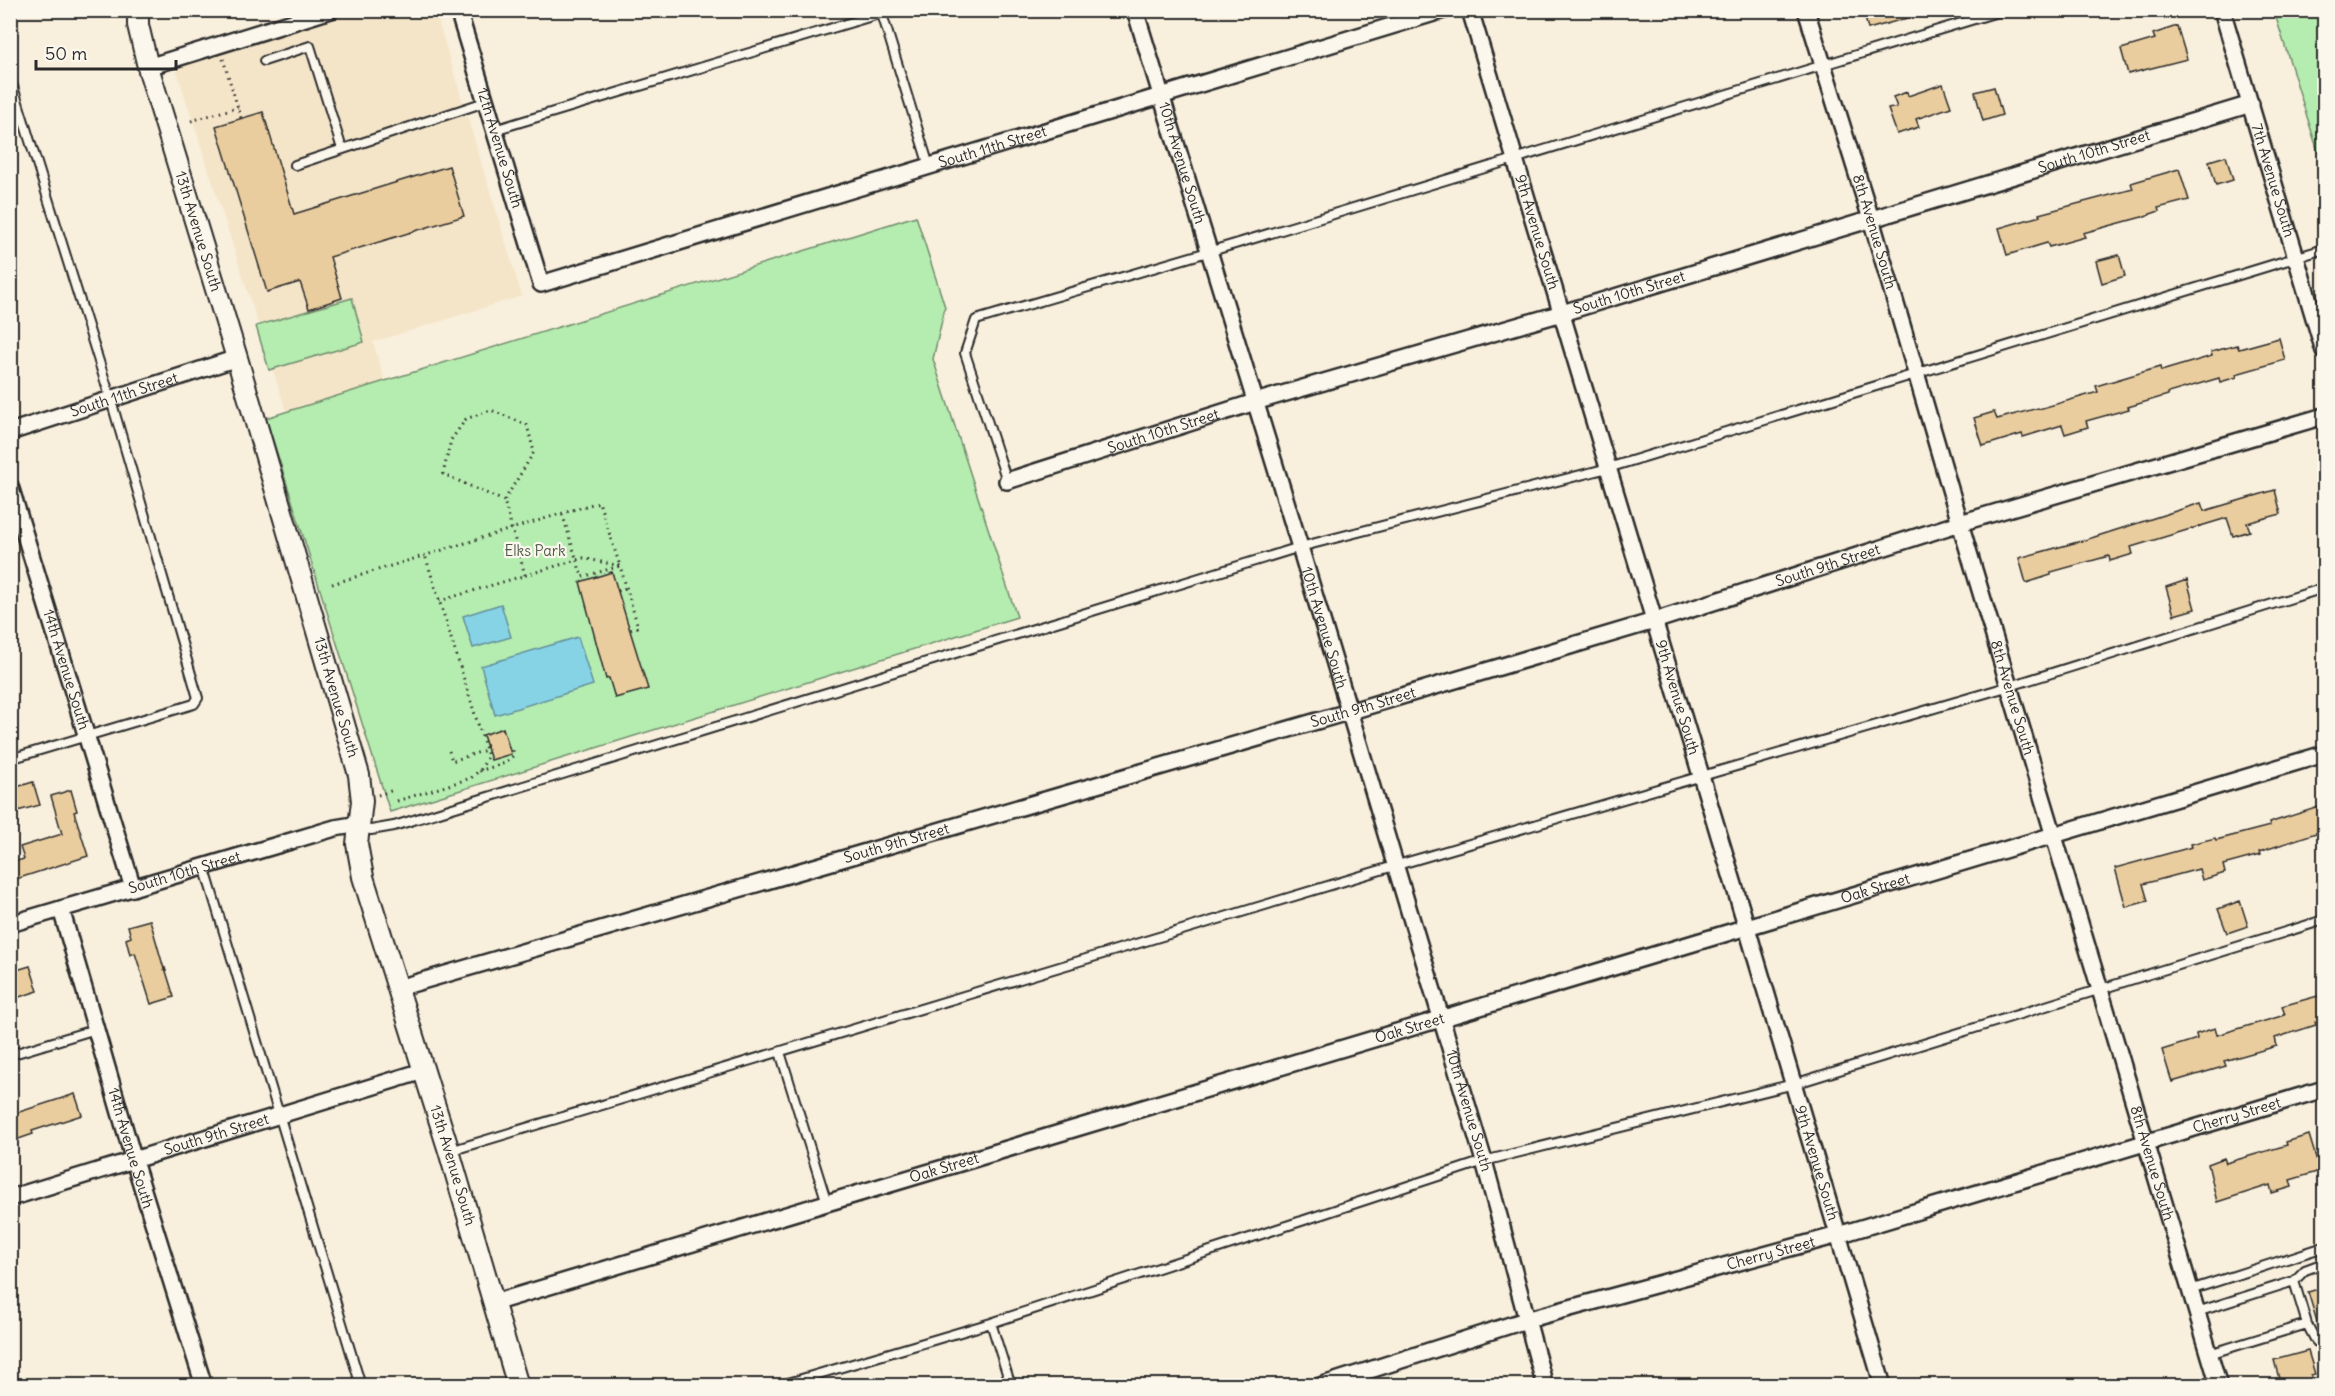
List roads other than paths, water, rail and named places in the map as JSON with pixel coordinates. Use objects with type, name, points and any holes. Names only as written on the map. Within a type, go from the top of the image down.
[{"type":"street","name":"13th Avenue South","points":[[138,10],[138,25],[148,67],[237,358],[359,775],[362,801],[357,854],[363,877],[449,1151],[518,1386]]},
{"type":"street","points":[[148,67],[331,10]]},
{"type":"street","name":"12th Avenue South","points":[[458,10],[541,284]]},
{"type":"street","name":"10th Avenue South","points":[[1135,10],[1300,547],[1484,1161],[1545,1386]]},
{"type":"street","name":"South 11th Street","points":[[541,284],[1444,10]]},
{"type":"street","name":"9th Avenue South","points":[[1470,10],[1794,1084],[1882,1386]]},
{"type":"street","name":"8th Avenue South","points":[[1806,10],[1871,219],[2219,1386]]},
{"type":"street","name":"7th Avenue South","points":[[2222,10],[2325,351]]},
{"type":"street","name":"South 10th Street","points":[[1007,481],[1255,402],[1562,313],[2251,104]]},
{"type":"street","name":"South 11th Street","points":[[10,432],[237,358]]},
{"type":"street","name":"South 9th Street","points":[[398,988],[1348,712],[1654,621],[1960,523],[2325,416]]},
{"type":"street","name":"14th Avenue South","points":[[10,486],[133,888]]},
{"type":"street","name":"Oak Street","points":[[494,1303],[2325,754]]},
{"type":"street","name":"South 10th Street","points":[[10,924],[335,828],[359,826]]},
{"type":"street","name":"14th Avenue South","points":[[61,909],[134,1161],[204,1386]]},
{"type":"street","name":"South 9th Street","points":[[10,1198],[423,1071]]},
{"type":"street","name":"Cherry Street","points":[[1320,1386],[1526,1320],[1838,1234],[2325,1089]]},
{"type":"lane","points":[[494,130],[892,10]]},
{"type":"lane","points":[[1007,481],[965,354],[976,320],[1515,160],[2004,10]]},
{"type":"lane","points":[[882,14],[929,166]]},
{"type":"lane","points":[[264,61],[310,46],[342,149]]},
{"type":"lane","points":[[10,77],[111,400],[198,698],[194,704],[10,759]]},
{"type":"lane","points":[[296,165],[485,102]]},
{"type":"lane","points":[[359,826],[371,830],[394,826],[1300,547],[1608,468],[2325,249]]},
{"type":"lane","points":[[449,1151],[1394,866],[2010,686],[2325,588]]},
{"type":"lane","points":[[204,866],[361,1386]]},
{"type":"lane","points":[[778,1386],[991,1323],[1484,1161],[1794,1084],[2325,920]]},
{"type":"lane","points":[[10,1055],[96,1029]]},
{"type":"lane","points":[[780,1052],[827,1203]]},
{"type":"lane","points":[[2190,1290],[2325,1247]]},
{"type":"lane","points":[[2197,1312],[2294,1281],[2305,1270],[2325,1263]]},
{"type":"lane","points":[[2294,1281],[2307,1324],[2317,1343],[2325,1345]]},
{"type":"lane","points":[[991,1323],[1011,1386]]},
{"type":"lane","points":[[2209,1354],[2307,1324]]},
{"type":"water","points":[[501,604],[511,637],[473,648],[463,616]]},
{"type":"water","points":[[578,637],[593,685],[495,715],[481,666]]},
{"type":"park label","name":"Elks Park","points":[[535,551]]}]
